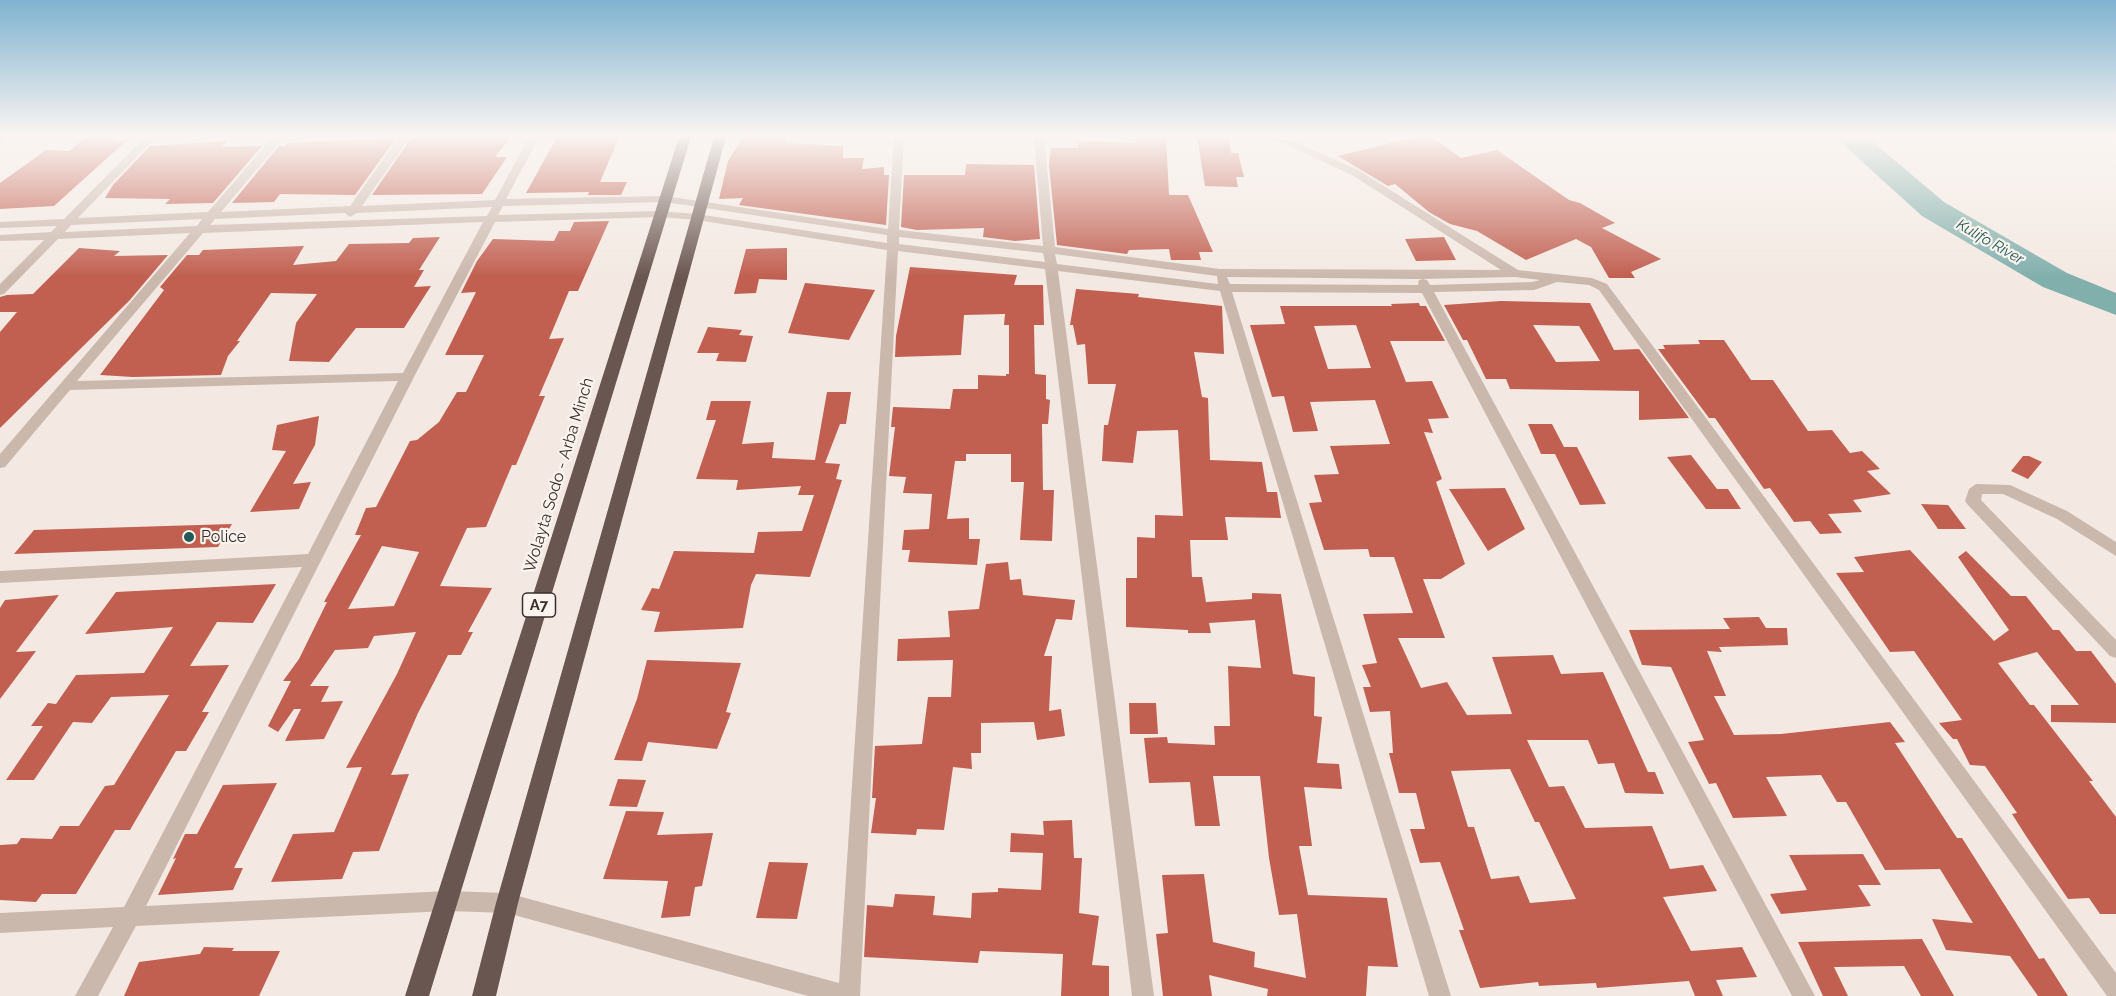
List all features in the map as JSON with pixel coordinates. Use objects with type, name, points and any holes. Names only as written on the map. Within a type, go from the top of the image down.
[{"type":"highway","name":"Wolayta Sodo - Arba Minch","points":[[417,996],[670,183]]},
{"type":"highway","points":[[484,996],[507,903],[707,183]]},
{"type":"street","points":[[0,291],[57,236],[106,183]]},
{"type":"street","points":[[0,463],[239,183]]},
{"type":"street","points":[[343,223],[372,183]]},
{"type":"street","points":[[86,996],[130,917],[509,183]]},
{"type":"street","points":[[0,922],[447,901],[507,903],[848,996],[897,183]]},
{"type":"street","points":[[1043,183],[1049,250],[1143,996]]},
{"type":"street","points":[[1374,183],[1534,286]]},
{"type":"street","points":[[0,225],[499,203],[663,207],[699,210],[1052,267],[1222,281],[1423,282],[1534,286],[1554,279]]},
{"type":"street","points":[[0,238],[490,219],[663,207]]},
{"type":"street","points":[[893,240],[1049,250],[1222,281]]},
{"type":"street","points":[[1423,282],[1515,273],[1592,282],[1603,287],[2116,991]]},
{"type":"street","points":[[1222,281],[1440,996]]},
{"type":"street","points":[[1423,282],[1804,996]]},
{"type":"street","points":[[65,386],[407,378]]},
{"type":"street","points":[[2116,550],[2062,515],[2005,489],[1976,489],[1973,501],[2116,651]]},
{"type":"street","points":[[0,577],[315,560]]},
{"type":"building","points":[[0,183],[79,183],[54,206],[0,209]]},
{"type":"building","points":[[230,183],[213,203],[165,204],[170,199],[105,198],[113,185]]},
{"type":"building","points":[[248,183],[363,183],[355,195],[280,194],[274,202],[232,203]]},
{"type":"building","points":[[380,183],[489,183],[482,194],[372,195]]},
{"type":"building","points":[[531,183],[626,183],[621,195],[588,195],[589,192],[526,193]]},
{"type":"building","points":[[723,183],[888,183],[886,225],[739,205],[743,198],[719,199]]},
{"type":"building","points":[[904,183],[1035,183],[1040,239],[1015,241],[983,237],[984,228],[917,230],[901,227]]},
{"type":"building","points":[[1051,183],[1168,183],[1169,195],[1188,195],[1213,252],[1199,252],[1201,260],[1171,260],[1169,249],[1129,250],[1127,254],[1057,245]]},
{"type":"building","points":[[1205,183],[1237,183],[1238,187],[1205,186]]},
{"type":"building","points":[[1384,183],[1545,183],[1569,200],[1580,203],[1615,223],[1602,228],[1661,259],[1631,272],[1635,278],[1609,278],[1591,247],[1576,239],[1526,260],[1477,231],[1450,224],[1429,212],[1395,184],[1388,186]]},
{"type":"building","points":[[609,221],[578,291],[569,291],[549,339],[564,338],[539,396],[545,396],[516,465],[512,465],[486,527],[467,528],[440,586],[492,588],[468,632],[473,632],[461,655],[448,655],[418,713],[391,775],[409,774],[379,851],[353,852],[342,879],[271,882],[293,834],[334,832],[362,767],[346,768],[397,674],[416,632],[374,636],[368,648],[335,650],[310,686],[329,686],[321,702],[343,701],[324,739],[285,741],[301,709],[294,709],[278,732],[268,726],[291,681],[283,681],[299,659],[327,602],[324,602],[361,535],[355,535],[366,508],[376,507],[410,441],[417,440],[439,422],[457,392],[466,392],[484,355],[445,355],[476,292],[461,293],[477,261],[493,239],[554,241],[559,231],[570,231],[574,222]],"holes":[[[382,546],[419,552],[394,606],[348,609]]]},
{"type":"building","points":[[440,237],[419,270],[424,270],[414,287],[431,286],[404,328],[356,328],[329,362],[289,361],[296,323],[317,294],[271,293],[237,341],[240,341],[228,356],[221,375],[133,377],[100,375],[164,290],[160,287],[187,255],[199,255],[203,250],[304,246],[293,265],[336,261],[349,244],[409,243],[413,238]]},
{"type":"building","points":[[1444,237],[1456,260],[1416,261],[1405,239]]},
{"type":"building","points":[[79,248],[120,251],[114,256],[168,255],[129,301],[0,428],[0,332],[17,312],[0,312],[0,297],[33,294]]},
{"type":"building","points":[[787,248],[787,280],[759,279],[756,293],[734,294],[746,249]]},
{"type":"building","points":[[910,267],[1017,275],[1014,285],[1043,285],[1044,325],[1034,325],[1035,374],[1046,375],[1046,399],[1050,400],[1048,424],[1042,424],[1043,490],[1054,490],[1052,541],[1020,540],[1024,482],[1011,482],[1011,454],[966,454],[966,461],[955,461],[947,519],[969,518],[969,539],[980,539],[977,565],[908,562],[910,550],[902,550],[904,530],[929,529],[932,494],[903,493],[906,477],[889,476],[895,427],[891,427],[893,407],[950,409],[953,389],[978,389],[978,375],[1006,376],[1009,374],[1009,325],[1004,325],[1005,314],[964,315],[961,355],[895,357],[896,336]]},
{"type":"building","points":[[805,283],[875,290],[849,340],[788,333]]},
{"type":"building","points":[[1076,289],[1139,294],[1138,297],[1222,306],[1224,354],[1194,352],[1202,397],[1208,398],[1210,460],[1262,462],[1267,492],[1277,492],[1281,518],[1225,517],[1228,540],[1190,540],[1192,577],[1202,577],[1206,602],[1252,599],[1252,593],[1281,594],[1293,674],[1315,677],[1314,716],[1322,717],[1317,763],[1339,764],[1342,789],[1304,787],[1312,846],[1299,846],[1308,895],[1387,898],[1398,967],[1368,966],[1366,996],[1267,996],[1268,989],[1209,975],[1212,996],[1163,996],[1156,934],[1168,933],[1162,875],[1204,874],[1213,942],[1255,952],[1254,967],[1306,978],[1297,914],[1279,915],[1269,858],[1260,776],[1213,776],[1220,826],[1195,826],[1190,782],[1149,783],[1144,738],[1167,737],[1168,743],[1215,745],[1214,726],[1230,726],[1228,666],[1261,668],[1255,620],[1209,623],[1211,633],[1126,627],[1126,578],[1137,578],[1137,537],[1155,538],[1155,515],[1183,516],[1178,430],[1137,431],[1133,463],[1102,461],[1104,425],[1108,425],[1116,384],[1088,384],[1085,344],[1077,345],[1073,325],[1070,325]]},
{"type":"building","points":[[1501,301],[1590,303],[1614,350],[1639,349],[1689,418],[1639,420],[1639,391],[1510,389],[1506,379],[1486,379],[1467,340],[1463,340],[1444,305]],"holes":[[[1533,325],[1579,326],[1600,361],[1556,362]]]},
{"type":"building","points":[[1419,303],[1420,306],[1426,306],[1445,341],[1390,341],[1406,382],[1432,381],[1449,418],[1428,419],[1433,433],[1424,432],[1442,479],[1436,482],[1465,564],[1441,579],[1423,579],[1445,638],[1398,638],[1421,688],[1447,682],[1467,715],[1512,714],[1492,657],[1553,655],[1561,674],[1603,672],[1648,772],[1655,772],[1664,794],[1625,793],[1614,763],[1598,764],[1588,740],[1527,740],[1549,787],[1564,786],[1585,828],[1652,826],[1670,869],[1703,865],[1717,891],[1663,897],[1691,951],[1742,947],[1757,977],[1716,980],[1723,996],[1695,996],[1689,981],[1597,988],[1596,983],[1539,986],[1538,982],[1480,988],[1459,930],[1464,930],[1440,862],[1420,863],[1410,829],[1425,829],[1416,793],[1399,793],[1389,753],[1393,753],[1390,711],[1370,712],[1363,687],[1371,687],[1362,665],[1377,663],[1363,614],[1413,613],[1394,557],[1370,557],[1368,549],[1324,550],[1309,503],[1322,502],[1314,475],[1339,474],[1330,446],[1390,444],[1375,400],[1310,402],[1318,431],[1293,432],[1284,396],[1272,397],[1250,325],[1285,324],[1280,306],[1392,306],[1391,304]],"holes":[[[1356,325],[1371,368],[1328,369],[1314,326]],[[1510,769],[1535,822],[1539,822],[1576,899],[1530,903],[1519,876],[1491,879],[1474,827],[1468,827],[1451,771]]]},
{"type":"building","points":[[708,327],[742,330],[739,335],[753,336],[746,362],[716,361],[719,353],[697,353]]},
{"type":"building","points":[[1698,340],[1724,340],[1751,380],[1773,380],[1808,431],[1832,430],[1850,453],[1862,451],[1880,469],[1867,471],[1891,494],[1853,500],[1862,512],[1828,514],[1842,533],[1820,534],[1810,521],[1794,522],[1770,488],[1764,489],[1715,418],[1709,418],[1658,349],[1665,349],[1663,345],[1700,344]]},
{"type":"building","points":[[827,392],[851,392],[846,424],[840,424],[825,463],[840,464],[836,479],[842,480],[810,577],[756,574],[751,585],[743,628],[654,632],[660,612],[641,610],[652,588],[659,589],[674,551],[754,553],[758,532],[802,531],[814,495],[798,495],[801,486],[736,490],[738,480],[696,479],[716,420],[706,420],[711,401],[751,401],[742,444],[774,442],[772,458],[815,460]]},
{"type":"building","points":[[319,416],[315,445],[293,484],[311,482],[299,509],[250,512],[286,451],[272,450],[277,425]]},
{"type":"building","points":[[1528,424],[1552,424],[1564,447],[1577,447],[1606,504],[1580,505],[1555,454],[1541,454]]},
{"type":"building","points":[[1691,455],[1717,489],[1728,489],[1741,509],[1706,509],[1667,457]]},
{"type":"building","points":[[2023,456],[2029,456],[2042,462],[2028,479],[2011,471]]},
{"type":"building","points":[[1505,488],[1525,529],[1488,551],[1449,489]]},
{"type":"building","points":[[1921,504],[1948,505],[1966,529],[1938,529]]},
{"type":"building","points":[[232,524],[218,547],[14,554],[34,530]]},
{"type":"building","points":[[1910,550],[1994,641],[2009,630],[1958,557],[1966,551],[2011,596],[2026,596],[2053,630],[2059,630],[2076,651],[2091,651],[2116,684],[2116,723],[2051,722],[2051,705],[2079,705],[2037,652],[1998,663],[2093,781],[2089,781],[2116,817],[2116,914],[2100,914],[2089,898],[2068,899],[2012,814],[2017,813],[1985,766],[1970,765],[1957,739],[1953,739],[1939,723],[1962,720],[1914,651],[1890,652],[1836,573],[1864,572],[1854,557]]},
{"type":"building","points":[[1008,562],[1010,580],[1021,579],[1023,595],[1075,600],[1072,620],[1056,619],[1044,656],[1052,656],[1049,711],[1061,709],[1065,736],[1037,740],[1034,722],[981,723],[981,753],[971,753],[972,769],[953,767],[944,830],[917,829],[916,835],[871,833],[876,798],[872,798],[875,746],[922,744],[928,697],[951,697],[953,660],[897,661],[898,639],[950,637],[948,611],[979,609],[986,564]]},
{"type":"building","points":[[276,584],[253,623],[217,622],[190,666],[229,665],[202,712],[209,712],[186,751],[176,751],[130,830],[115,830],[76,894],[42,894],[36,902],[0,900],[0,845],[17,844],[21,838],[52,839],[60,826],[79,826],[105,786],[114,785],[169,695],[111,697],[92,723],[73,722],[34,780],[6,780],[43,726],[31,726],[48,703],[56,704],[76,675],[144,673],[173,627],[85,634],[116,592]]},
{"type":"building","points":[[59,595],[16,652],[36,651],[0,699],[0,608],[5,600]]},
{"type":"building","points":[[1759,617],[1766,628],[1787,628],[1788,645],[1719,647],[1722,652],[1707,651],[1726,696],[1714,696],[1734,735],[1781,734],[1890,722],[1905,742],[1895,743],[1957,838],[1962,838],[2039,959],[2044,958],[2068,996],[2038,996],[2010,956],[1946,950],[1932,919],[1973,923],[1940,869],[1885,870],[1846,802],[1837,802],[1821,775],[1766,777],[1787,816],[1733,818],[1716,783],[1709,784],[1688,742],[1704,740],[1671,667],[1642,665],[1629,630],[1730,629],[1723,618]]},
{"type":"building","points":[[647,660],[741,663],[726,712],[731,713],[717,749],[648,742],[642,761],[614,760],[637,699]]},
{"type":"building","points":[[1129,703],[1156,703],[1158,734],[1130,734]]},
{"type":"building","points":[[618,779],[646,780],[637,807],[609,806]]},
{"type":"building","points":[[277,783],[234,868],[243,868],[233,890],[158,895],[185,834],[197,834],[223,785]]},
{"type":"building","points":[[626,811],[664,812],[657,835],[713,833],[702,886],[695,887],[690,916],[661,918],[668,881],[603,879]]},
{"type":"building","points":[[1072,820],[1074,858],[1082,858],[1079,913],[1099,916],[1092,965],[1109,966],[1109,996],[1061,996],[1063,954],[980,951],[978,963],[864,957],[867,905],[893,907],[895,894],[935,896],[933,915],[971,918],[972,893],[998,892],[998,888],[1041,890],[1043,853],[1010,852],[1011,833],[1044,835],[1043,821]]},
{"type":"building","points":[[1863,854],[1881,885],[1858,885],[1871,906],[1781,914],[1770,894],[1807,890],[1789,855]]},
{"type":"building","points":[[769,862],[808,863],[797,919],[756,918]]},
{"type":"building","points":[[1922,939],[1954,996],[1921,996],[1904,966],[1834,967],[1848,996],[1823,996],[1798,942]]},
{"type":"building","points":[[204,947],[234,948],[232,951],[280,951],[259,996],[124,996],[139,962],[200,954]]},
{"type":"waterway","name":"Kulifo River","points":[[1903,183],[1933,209],[2055,280],[2116,305]]},
{"type":"place","name":"Police","points":[[189,537]]}]
